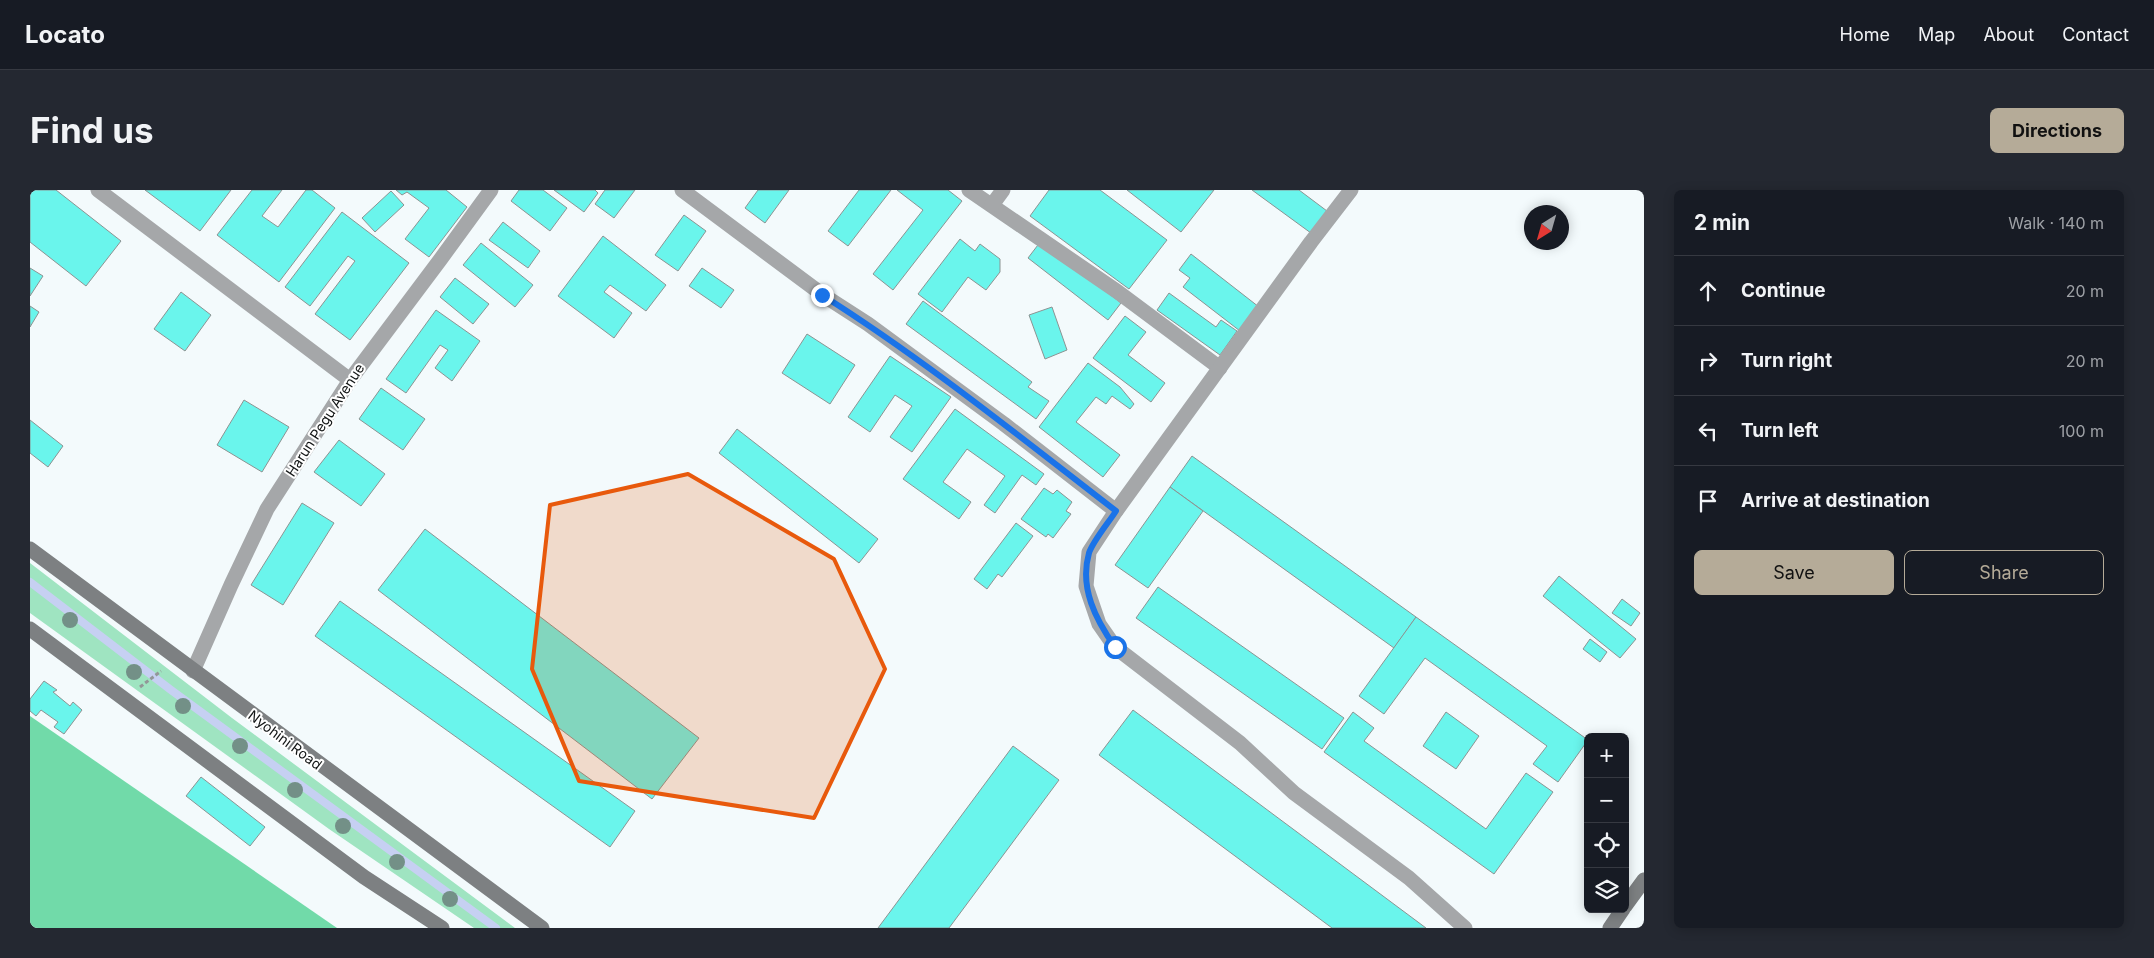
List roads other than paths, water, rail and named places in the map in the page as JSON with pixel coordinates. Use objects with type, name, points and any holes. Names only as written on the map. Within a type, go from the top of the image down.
[{"type":"main road","name":"Nyohini Road","points":[[30,549],[542,928]]},
{"type":"main road","points":[[30,629],[364,877],[442,928]]},
{"type":"main road","points":[[1629,901],[1644,880]]},
{"type":"main road","points":[[1610,928],[1620,913]]},
{"type":"street","points":[[98,190],[350,380]]},
{"type":"street","name":"Harun Pegu Avenue","points":[[193,671],[267,509],[350,380],[491,190]]},
{"type":"street","points":[[682,190],[822,295],[868,324],[1004,424],[1116,511]]},
{"type":"street","points":[[970,190],[1118,292],[1220,368]]},
{"type":"street","points":[[992,204],[1003,190]]},
{"type":"street","points":[[1352,190],[1311,242],[1116,511],[1089,552],[1086,586],[1099,624],[1115,647],[1240,743],[1294,793],[1409,878],[1465,928]]},
{"type":"waterway","points":[[30,582],[171,690],[496,928]]}]
